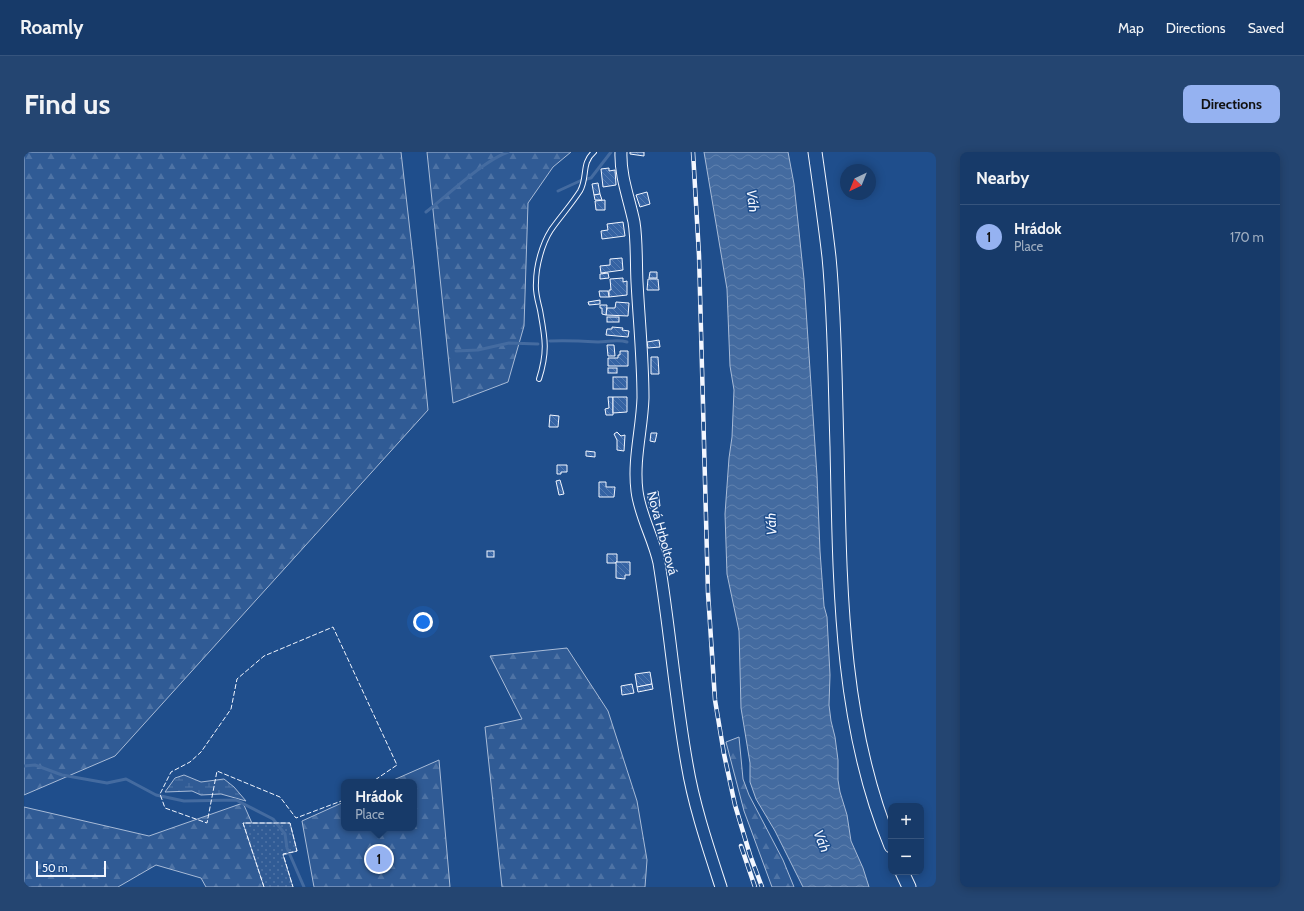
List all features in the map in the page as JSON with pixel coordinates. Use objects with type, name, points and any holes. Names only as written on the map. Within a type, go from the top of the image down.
[{"type":"main road","points":[[815,152],[823,209],[832,297],[840,549],[849,684],[853,711],[870,782],[889,839]]},
{"type":"main road","points":[[903,875],[909,887]]},
{"type":"street","name":"Nová Hrboltová","points":[[621,152],[620,164],[634,224],[643,399],[637,451],[637,492],[640,507],[658,560],[668,624],[673,677],[687,766],[721,887]]},
{"type":"lane","points":[[539,379],[544,364],[546,347],[536,282],[542,250],[550,232],[576,197],[582,186],[585,178],[585,168],[588,156],[594,152]]},
{"type":"green space","points":[[24,152],[401,152],[428,410],[115,756],[24,795]]},
{"type":"green space","points":[[427,152],[571,152],[553,167],[528,203],[524,326],[508,382],[453,403]]},
{"type":"green space","points":[[567,648],[608,711],[637,801],[647,860],[645,887],[502,887],[485,727],[522,719],[490,656]]},
{"type":"green space","points":[[739,737],[743,779],[749,795],[783,860],[794,887],[772,887],[744,811],[726,742]]},
{"type":"green space","points":[[439,760],[450,887],[314,887],[302,821],[341,803],[341,831],[417,831],[417,779],[396,779]]},
{"type":"green space","points":[[184,775],[201,782],[224,779],[234,787],[246,801],[221,794],[201,795],[192,791],[165,792],[175,778]]},
{"type":"green space","points":[[243,803],[278,887],[206,887],[201,878],[156,865],[118,887],[24,887],[24,807],[149,836]]},
{"type":"green space","points":[[243,823],[290,823],[297,851],[283,855],[293,887],[264,887]]},
{"type":"water","name":"Váh","points":[[704,152],[788,152],[794,184],[804,279],[817,476],[820,551],[824,606],[827,617],[830,675],[829,705],[838,760],[838,780],[840,792],[847,815],[851,841],[863,868],[869,887],[803,887],[775,831],[756,799],[750,782],[750,763],[741,708],[739,631],[727,574],[725,514],[732,437],[734,390],[730,366],[727,289]]},
{"type":"building","points":[[630,152],[644,152],[644,156],[630,154]]},
{"type":"building","points":[[609,168],[609,171],[615,170],[616,185],[603,187],[601,169]]},
{"type":"building","points":[[598,183],[600,194],[594,195],[592,184]]},
{"type":"building","points":[[647,192],[650,204],[640,207],[636,195]]},
{"type":"building","points":[[600,194],[602,200],[595,200],[594,195]]},
{"type":"building","points":[[605,200],[605,210],[596,210],[595,201]]},
{"type":"building","points":[[623,222],[625,236],[602,239],[601,231],[608,230],[607,224]]},
{"type":"building","points":[[622,258],[623,270],[601,273],[600,266],[610,265],[610,259]]},
{"type":"building","points":[[650,272],[657,272],[657,278],[649,278]]},
{"type":"building","points":[[608,273],[609,278],[600,279],[600,274]]},
{"type":"building","points":[[623,278],[623,282],[627,281],[627,295],[609,297],[609,290],[611,290],[610,279]]},
{"type":"building","points":[[648,279],[658,279],[659,290],[647,290]]},
{"type":"building","points":[[599,291],[608,291],[609,297],[600,297]]},
{"type":"building","points":[[600,300],[600,304],[589,305],[588,302]]},
{"type":"building","points":[[616,302],[629,303],[628,316],[606,315],[607,308],[615,308]]},
{"type":"building","points":[[600,305],[607,305],[606,315],[602,314],[602,308],[600,308]]},
{"type":"building","points":[[607,317],[619,317],[619,322],[607,322]]},
{"type":"building","points":[[612,327],[623,328],[622,330],[629,331],[628,337],[606,335],[607,329],[612,329]]},
{"type":"building","points":[[659,340],[660,347],[648,348],[647,342]]},
{"type":"building","points":[[607,345],[614,345],[615,356],[608,356]]},
{"type":"building","points":[[620,351],[628,351],[628,366],[608,366],[608,358],[618,358]]},
{"type":"building","points":[[651,357],[658,357],[659,374],[651,374]]},
{"type":"building","points":[[608,368],[617,368],[617,373],[608,373]]},
{"type":"building","points":[[613,377],[627,377],[627,389],[613,389]]},
{"type":"building","points":[[608,397],[613,397],[613,415],[606,415],[605,409],[609,408]]},
{"type":"building","points":[[613,397],[627,397],[627,412],[613,413]]},
{"type":"building","points":[[550,415],[559,416],[558,427],[549,427]]},
{"type":"building","points":[[617,432],[621,436],[625,435],[624,451],[617,450],[617,440],[614,434]]},
{"type":"building","points":[[651,433],[657,433],[655,442],[650,441]]},
{"type":"building","points":[[586,451],[595,452],[595,457],[586,456]]},
{"type":"building","points":[[557,465],[567,465],[567,472],[557,474]]},
{"type":"building","points":[[560,480],[564,494],[559,495],[556,481]]},
{"type":"building","points":[[599,482],[606,482],[606,487],[615,487],[614,497],[599,497]]},
{"type":"building","points":[[658,491],[660,506],[650,508],[647,493]]},
{"type":"building","points":[[487,551],[494,551],[494,557],[487,557]]},
{"type":"building","points":[[607,554],[617,554],[617,562],[607,563]]},
{"type":"building","points":[[616,562],[630,562],[630,575],[625,575],[625,579],[616,578]]},
{"type":"building","points":[[650,672],[652,684],[637,687],[635,674]]},
{"type":"building","points":[[632,684],[634,693],[622,695],[621,686]]},
{"type":"building","points":[[652,684],[653,689],[638,692],[637,687]]},
{"type":"waterway","points":[[426,212],[477,170],[498,156],[508,152]]},
{"type":"waterway","points":[[558,191],[582,180],[591,178],[611,152]]},
{"type":"waterway","points":[[550,341],[627,342]]},
{"type":"waterway","points":[[456,351],[478,350],[509,343],[538,344]]},
{"type":"waterway","points":[[24,766],[35,765],[62,775],[107,783],[126,779],[156,795],[184,801],[236,800],[273,819],[285,834],[287,848],[304,887]]},
{"type":"railway","points":[[693,152],[699,255],[708,593],[715,700],[724,754],[735,805],[750,855],[762,887]]},
{"type":"railway","points":[[741,846],[755,887]]},
{"type":"fence","points":[[341,801],[296,818],[280,797],[217,771],[207,823],[165,808],[160,794],[171,772],[190,762],[201,752],[231,709],[237,679],[264,656],[333,627],[397,765],[376,779]]},
{"type":"fence","points":[[264,887],[243,823],[290,823],[297,851],[283,854],[293,887]]},
{"type":"place","name":"Hrádok","points":[[379,859]]}]
